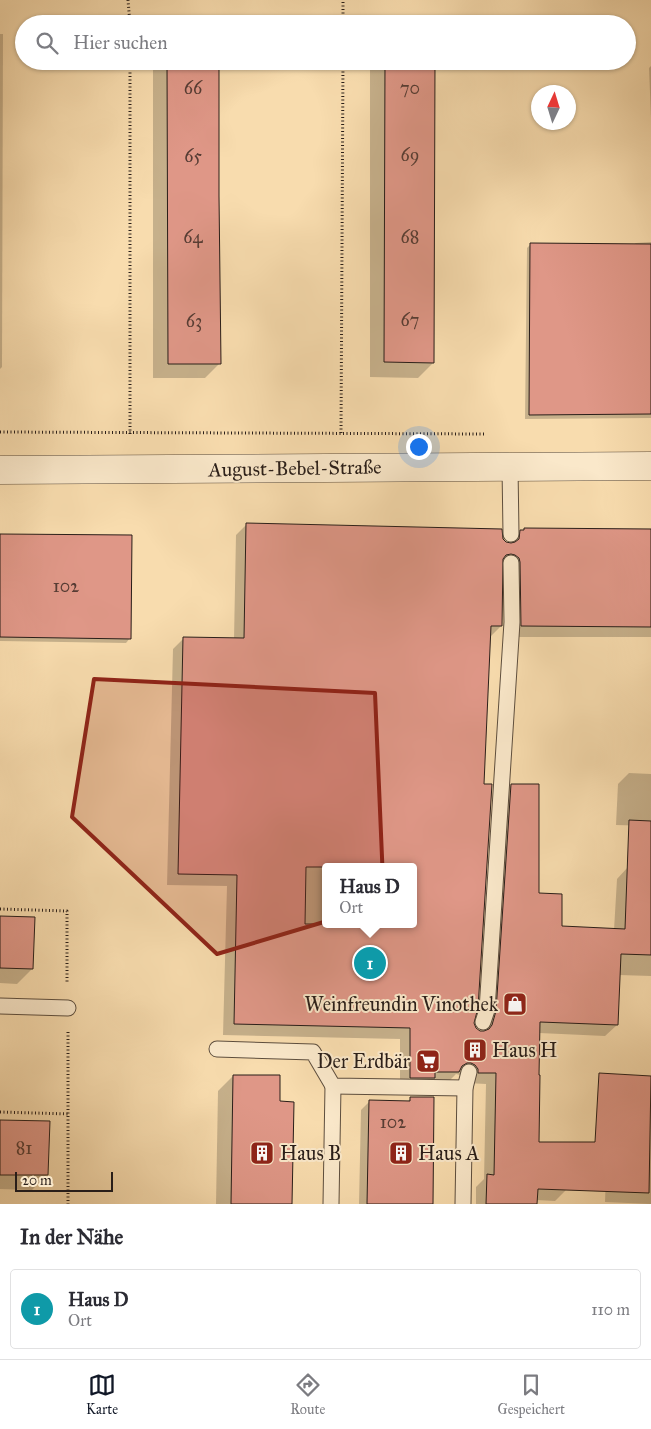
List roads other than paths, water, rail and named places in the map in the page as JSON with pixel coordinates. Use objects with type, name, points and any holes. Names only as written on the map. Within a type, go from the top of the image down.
[{"type":"street","name":"August-Bebel-Straße","points":[[0,470],[651,466]]},
{"type":"lane","points":[[510,467],[511,534]]},
{"type":"lane","points":[[483,1022],[487,1010],[512,622],[511,563]]},
{"type":"lane","points":[[0,1006],[68,1008]]},
{"type":"lane","points":[[217,1049],[313,1052],[334,1086],[331,1204]]},
{"type":"lane","points":[[463,1204],[465,1088],[469,1072]]},
{"type":"lane","points":[[334,1086],[465,1088]]},
{"type":"place","name":"Haus D","points":[[370,963]]},
{"type":"place","name":"Weinfreundin Vinothek","points":[[515,1004]]},
{"type":"place","name":"Haus H","points":[[475,1050]]},
{"type":"place","name":"Der Erdbär","points":[[428,1061]]},
{"type":"place","name":"Haus B","points":[[262,1153]]},
{"type":"place","name":"Haus A","points":[[401,1153]]}]
